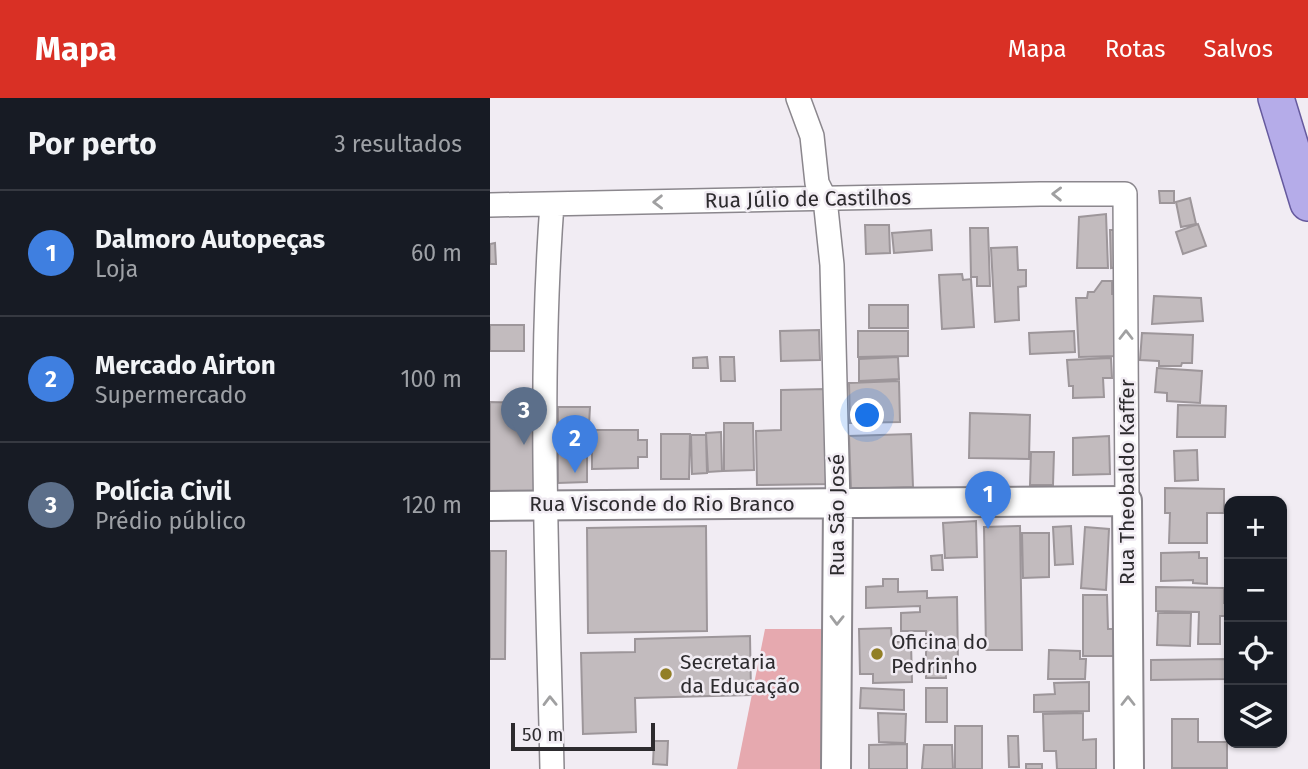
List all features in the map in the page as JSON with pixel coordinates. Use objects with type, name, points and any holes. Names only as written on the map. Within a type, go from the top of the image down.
[{"type":"main road","points":[[1276,98],[1308,203]]},
{"type":"street","name":"Rua São José","points":[[798,98],[812,136],[817,183],[825,199],[832,265],[838,503],[836,769]]},
{"type":"street","name":"Rua Júlio de Castilhos","points":[[490,205],[1125,194]]},
{"type":"street","name":"Rua Theobaldo Kaffer","points":[[1125,194],[1129,769]]},
{"type":"street","points":[[552,204],[547,279],[546,505],[552,769]]},
{"type":"street","name":"Rua Visconde do Rio Branco","points":[[490,506],[1127,501]]},
{"type":"shaded area","points":[[765,629],[829,629],[824,769],[737,769]]},
{"type":"building","points":[[1159,191],[1174,191],[1174,203],[1160,203]]},
{"type":"building","points":[[1190,198],[1196,224],[1181,227],[1176,202]]},
{"type":"building","points":[[1106,214],[1108,268],[1077,268],[1079,217]]},
{"type":"building","points":[[1198,224],[1206,246],[1183,254],[1176,232]]},
{"type":"building","points":[[865,225],[889,225],[890,253],[866,254]]},
{"type":"building","points":[[970,228],[988,228],[990,286],[977,286],[977,277],[971,277]]},
{"type":"building","points":[[931,230],[932,250],[894,253],[892,233]]},
{"type":"building","points":[[1110,230],[1119,230],[1119,267],[1111,268]]},
{"type":"building","points":[[495,243],[496,264],[490,264],[490,244]]},
{"type":"building","points":[[1017,247],[1018,270],[1026,270],[1026,286],[1018,287],[1019,320],[995,322],[991,248]]},
{"type":"building","points":[[962,274],[963,280],[971,279],[974,327],[942,329],[939,275]]},
{"type":"building","points":[[1102,281],[1112,281],[1112,294],[1115,294],[1118,356],[1079,357],[1076,298],[1087,298],[1088,292],[1094,292]]},
{"type":"building","points":[[1154,296],[1201,298],[1203,321],[1152,324]]},
{"type":"building","points":[[869,305],[908,305],[908,328],[869,328]]},
{"type":"building","points":[[490,325],[524,325],[524,351],[490,351]]},
{"type":"building","points":[[819,330],[820,360],[781,361],[780,331]]},
{"type":"building","points":[[858,331],[908,331],[908,356],[858,357]]},
{"type":"building","points":[[1074,331],[1075,352],[1030,354],[1029,333]]},
{"type":"building","points":[[1142,333],[1193,335],[1192,363],[1159,366],[1159,361],[1140,360]]},
{"type":"building","points":[[707,357],[708,368],[693,368],[693,358]]},
{"type":"building","points":[[720,357],[734,357],[735,381],[721,381]]},
{"type":"building","points":[[898,357],[899,379],[859,381],[859,359]]},
{"type":"building","points":[[1111,358],[1112,378],[1103,378],[1104,397],[1073,398],[1067,360]]},
{"type":"building","points":[[1157,368],[1202,371],[1200,403],[1167,401],[1167,393],[1155,392]]},
{"type":"building","points":[[899,381],[900,422],[850,423],[849,383]]},
{"type":"building","points":[[826,389],[830,484],[757,485],[756,431],[781,430],[781,390]]},
{"type":"building","points":[[490,402],[542,403],[540,492],[490,492]]},
{"type":"building","points":[[1178,405],[1226,406],[1225,437],[1177,437]]},
{"type":"building","points":[[558,407],[590,407],[589,425],[558,425]]},
{"type":"building","points":[[970,413],[1030,415],[1029,459],[969,458]]},
{"type":"building","points":[[724,423],[753,423],[754,470],[724,471]]},
{"type":"building","points":[[587,429],[587,482],[558,483],[558,430]]},
{"type":"building","points":[[592,430],[638,430],[638,440],[647,440],[647,457],[638,457],[638,468],[592,469]]},
{"type":"building","points":[[721,432],[722,471],[708,472],[706,433]]},
{"type":"building","points":[[661,434],[690,434],[689,479],[661,479]]},
{"type":"building","points":[[911,434],[913,487],[851,489],[849,436]]},
{"type":"building","points":[[691,435],[706,435],[707,473],[692,474]]},
{"type":"building","points":[[1109,436],[1110,474],[1073,475],[1073,438]]},
{"type":"building","points":[[1197,450],[1198,480],[1175,481],[1174,451]]},
{"type":"building","points":[[1031,452],[1054,452],[1053,485],[1030,485]]},
{"type":"building","points":[[1165,488],[1224,489],[1224,513],[1207,513],[1207,543],[1169,543],[1170,513],[1165,513]]},
{"type":"building","points":[[976,521],[977,557],[945,558],[943,523]]},
{"type":"building","points":[[706,526],[707,631],[588,633],[587,528]]},
{"type":"building","points":[[1020,526],[1022,650],[986,650],[984,527]]},
{"type":"building","points":[[1071,526],[1073,564],[1055,565],[1053,527]]},
{"type":"building","points":[[1085,527],[1109,529],[1106,590],[1081,588]]},
{"type":"building","points":[[1022,533],[1049,533],[1049,577],[1023,578]]},
{"type":"building","points":[[490,551],[506,551],[505,659],[490,659]]},
{"type":"building","points":[[1199,552],[1199,558],[1207,558],[1207,584],[1193,583],[1193,580],[1161,581],[1161,553]]},
{"type":"building","points":[[942,555],[943,570],[932,570],[931,556]]},
{"type":"building","points":[[883,579],[898,579],[898,592],[927,591],[927,598],[957,597],[958,663],[945,664],[946,678],[926,678],[926,631],[901,631],[901,613],[920,612],[920,606],[866,608],[866,587],[883,586]]},
{"type":"building","points":[[1156,587],[1224,588],[1220,644],[1198,644],[1199,612],[1156,611]]},
{"type":"building","points":[[1083,595],[1107,595],[1108,629],[1117,629],[1118,656],[1083,656]]},
{"type":"building","points":[[1158,613],[1191,613],[1190,646],[1157,645]]},
{"type":"building","points":[[891,628],[892,642],[911,642],[912,682],[873,683],[873,674],[860,674],[859,629]]},
{"type":"building","name":"Secretaria da Educação","points":[[750,636],[751,695],[635,698],[636,732],[583,734],[581,653],[635,652],[635,639]]},
{"type":"building","points":[[1049,650],[1080,651],[1080,659],[1086,659],[1085,679],[1048,679]]},
{"type":"building","points":[[1224,659],[1224,679],[1151,680],[1151,660]]},
{"type":"building","points":[[1089,682],[1089,711],[1034,712],[1034,695],[1055,694],[1054,683]]},
{"type":"building","points":[[861,688],[904,690],[904,710],[860,708]]},
{"type":"building","points":[[926,688],[947,688],[947,722],[926,722]]},
{"type":"building","points":[[878,713],[906,714],[905,743],[879,742]]},
{"type":"building","points":[[1083,713],[1083,740],[1096,739],[1096,769],[1057,769],[1056,751],[1044,751],[1043,714]]},
{"type":"building","points":[[1172,719],[1198,719],[1198,742],[1224,742],[1224,748],[1227,748],[1227,768],[1172,768]]},
{"type":"building","points":[[955,726],[982,726],[982,769],[955,769]]},
{"type":"building","points":[[1008,736],[1018,736],[1019,767],[1009,767]]},
{"type":"building","points":[[654,741],[668,741],[667,765],[653,764]]},
{"type":"building","points":[[907,744],[907,769],[869,769],[869,745]]},
{"type":"building","points":[[924,745],[952,745],[953,769],[922,769]]},
{"type":"building","points":[[1026,764],[1042,764],[1042,769],[1026,769]]},
{"type":"place","name":"Polícia Civil","points":[[524,445]]},
{"type":"place","name":"Mercado Airton","points":[[575,473]]},
{"type":"place","name":"Dalmoro Autopeças","points":[[988,529]]},
{"type":"place","name":"Oficina do Pedrinho","points":[[877,654]]},
{"type":"place","name":"Secretaria da Educação","points":[[666,674]]}]
